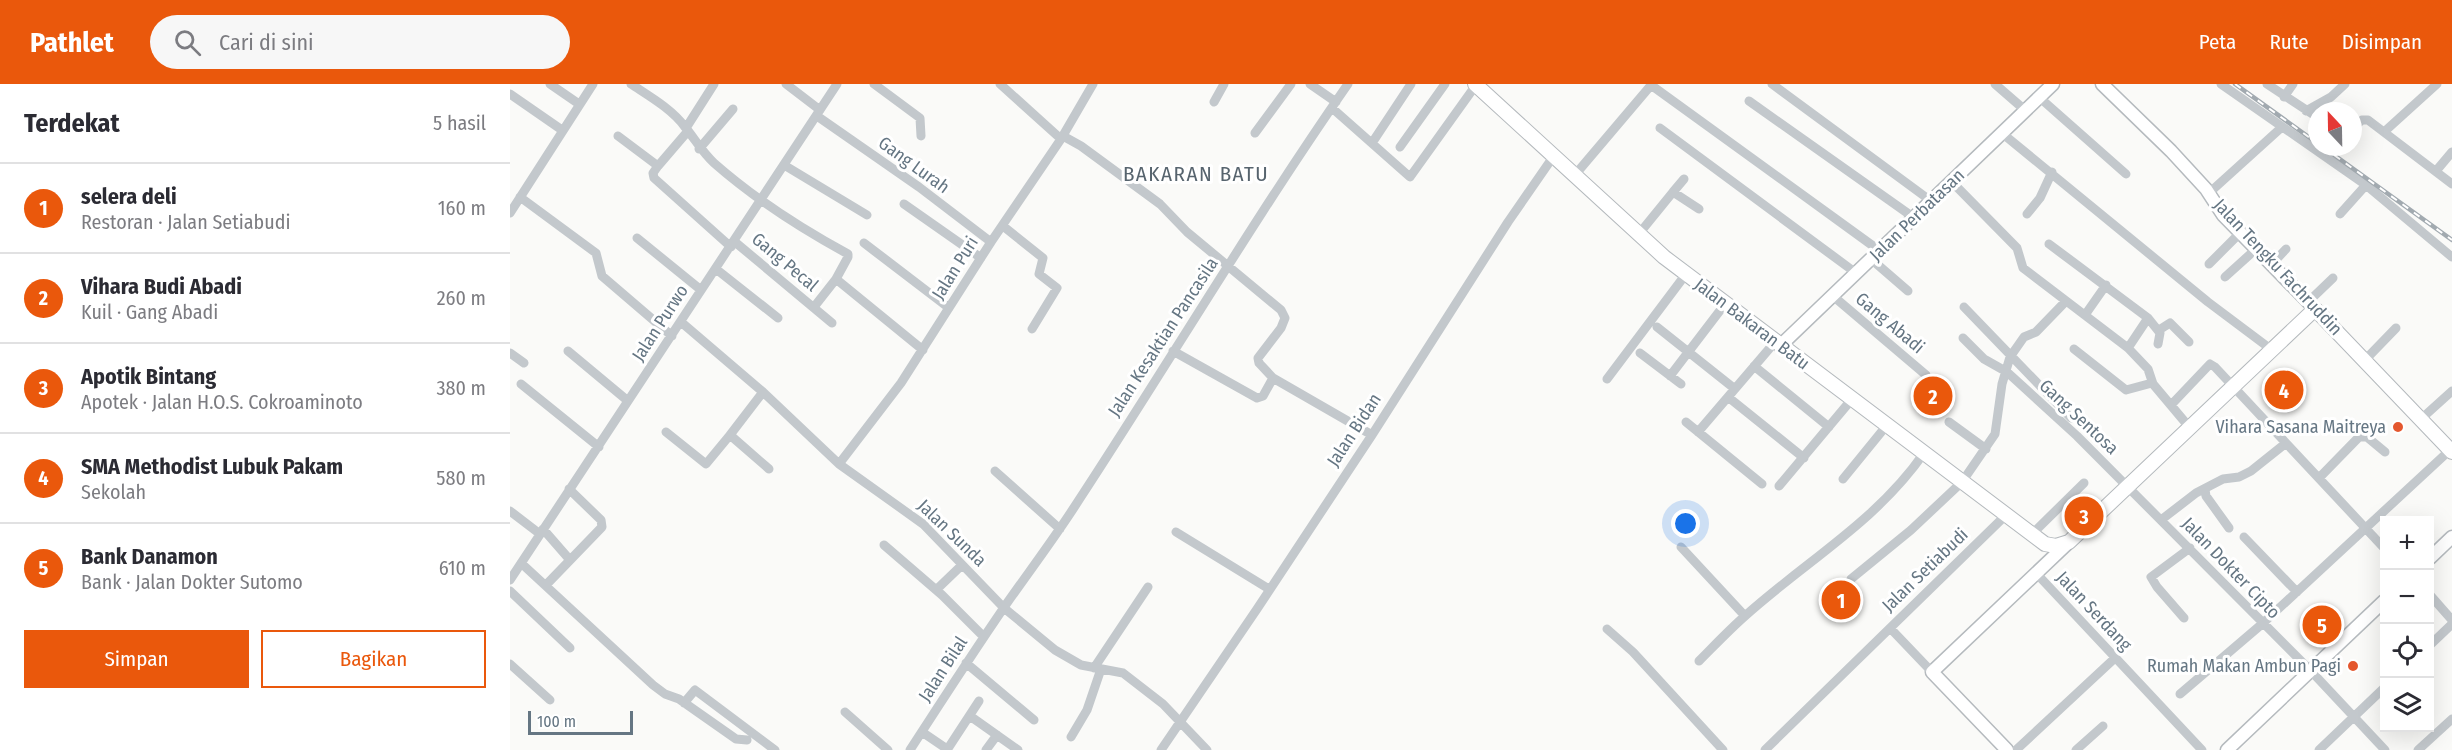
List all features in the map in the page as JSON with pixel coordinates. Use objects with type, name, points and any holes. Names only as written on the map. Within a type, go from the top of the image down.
[{"type":"highway","name":"Jalan Bakaran Batu","points":[[1476,84],[1638,235],[1686,274],[2045,544]]},
{"type":"highway","points":[[2045,544],[2056,546],[2069,542],[2272,350],[2312,305]]},
{"type":"highway","name":"Jalan Tengku Fachruddin","points":[[2312,305],[2451,451]]},
{"type":"main road","name":"Jalan Perbatasan","points":[[1778,344],[1833,296],[2053,84]]},
{"type":"main road","name":"Jalan Tengku Fachruddin","points":[[2102,84],[2171,151],[2209,193],[2223,215],[2312,305]]},
{"type":"main road","points":[[2434,554],[2452,537]]},
{"type":"main road","points":[[2007,750],[1932,672],[2069,542]]},
{"type":"main road","points":[[2040,570],[2048,555],[2045,544]]},
{"type":"main road","points":[[2227,750],[2380,606]]},
{"type":"street","points":[[550,84],[579,104]]},
{"type":"street","points":[[510,213],[593,84]]},
{"type":"street","points":[[631,84],[656,100],[687,129],[699,149],[762,200],[807,232],[848,254],[836,279],[814,307]]},
{"type":"street","points":[[656,170],[687,129],[714,84]]},
{"type":"street","name":"Gang Lurah","points":[[786,84],[819,113],[991,242]]},
{"type":"street","name":"Jalan Purwo","points":[[510,580],[837,84]]},
{"type":"street","points":[[874,84],[920,118],[921,136]]},
{"type":"street","points":[[1000,84],[1062,137],[1081,146],[1160,204],[1180,226],[1276,305],[1284,314],[1285,321],[1258,358],[1259,363],[1274,378],[1372,435]]},
{"type":"street","name":"Jalan Puri","points":[[839,464],[923,350],[991,242],[1062,137],[1092,84]]},
{"type":"street","points":[[1214,102],[1223,84]]},
{"type":"street","points":[[1256,133],[1292,84]]},
{"type":"street","points":[[1310,84],[1372,143],[1412,176],[1476,84]]},
{"type":"street","name":"Jalan Kesaktian Pancasila","points":[[1004,608],[1060,529],[1285,175],[1348,84]]},
{"type":"street","points":[[1372,143],[1411,84]]},
{"type":"street","points":[[1400,147],[1445,84]]},
{"type":"street","points":[[1574,176],[1651,84],[1876,255],[1908,291]]},
{"type":"street","points":[[1772,84],[1931,201]]},
{"type":"street","points":[[1995,84],[2026,111]]},
{"type":"street","points":[[2221,84],[2366,185],[2452,257]]},
{"type":"street","points":[[2267,84],[2308,111]]},
{"type":"street","points":[[2284,97],[2293,84]]},
{"type":"street","points":[[2325,102],[2345,84]]},
{"type":"street","points":[[2384,132],[2437,84]]},
{"type":"street","points":[[510,94],[562,130]]},
{"type":"street","points":[[2040,98],[2126,174]]},
{"type":"street","points":[[1749,101],[1913,217]]},
{"type":"street","points":[[699,149],[733,110]]},
{"type":"street","points":[[2362,120],[2384,132],[2451,182]]},
{"type":"street","points":[[2209,193],[2282,127]]},
{"type":"street","points":[[1660,128],[1856,273]]},
{"type":"street","points":[[2002,134],[2052,172],[2208,302],[2272,350]]},
{"type":"street","name":"Gang Pecal","points":[[618,136],[656,170],[654,178],[832,323]]},
{"type":"street","points":[[2436,171],[2452,152]]},
{"type":"street","name":"Jalan Bidan","points":[[1161,750],[1372,435],[1508,222],[1553,157]]},
{"type":"street","points":[[784,165],[867,215]]},
{"type":"street","points":[[2027,214],[2040,198],[2052,172]]},
{"type":"street","points":[[1638,235],[1684,179]]},
{"type":"street","points":[[1952,181],[2017,248],[2024,268],[2128,348],[2148,369],[2152,383],[2190,428]]},
{"type":"street","points":[[2340,214],[2366,185]]},
{"type":"street","points":[[1673,192],[1699,209]]},
{"type":"street","points":[[520,197],[596,253],[602,276],[672,336]]},
{"type":"street","points":[[904,204],[981,258]]},
{"type":"street","points":[[1003,226],[1043,258],[1039,274],[1058,289],[1032,329]]},
{"type":"street","points":[[2209,264],[2241,232]]},
{"type":"street","points":[[637,238],[702,290]]},
{"type":"street","points":[[864,243],[949,308]]},
{"type":"street","points":[[2049,244],[2148,318],[2159,330],[2158,344]]},
{"type":"street","points":[[2225,277],[2256,249]]},
{"type":"street","points":[[2272,264],[2286,249]]},
{"type":"street","points":[[716,269],[778,318]]},
{"type":"street","points":[[1607,379],[1686,274]]},
{"type":"street","points":[[2312,305],[2333,278]]},
{"type":"street","points":[[836,279],[923,350]]},
{"type":"street","points":[[2085,315],[2106,285]]},
{"type":"street","name":"Gang Abadi","points":[[1833,296],[1926,375]]},
{"type":"street","points":[[1851,579],[1911,530],[1962,482],[1995,434],[2002,384],[2010,357],[2024,337],[2036,332],[2066,301]]},
{"type":"street","points":[[1670,376],[1725,304]]},
{"type":"street","points":[[1964,308],[2071,417]]},
{"type":"street","points":[[2128,348],[2148,318]]},
{"type":"street","name":"Jalan Sunda","points":[[681,322],[763,392],[839,464],[923,524],[1004,608],[1064,656],[1081,665],[1123,673],[1158,699],[1207,750]]},
{"type":"street","points":[[2159,330],[2170,323],[2189,342]]},
{"type":"street","points":[[1657,327],[1804,458]]},
{"type":"street","points":[[2365,360],[2396,328]]},
{"type":"street","name":"Gang Sentosa","points":[[1963,338],[1984,359],[2007,372],[2077,436],[2127,487]]},
{"type":"street","points":[[1698,432],[1754,366],[1778,344]]},
{"type":"street","points":[[2074,349],[2126,390],[2152,383]]},
{"type":"street","points":[[568,351],[628,401]]},
{"type":"street","points":[[1173,351],[1257,398],[1263,396],[1274,378]]},
{"type":"street","points":[[510,353],[524,363]]},
{"type":"street","points":[[1640,353],[1681,384]]},
{"type":"street","points":[[2171,405],[2210,364],[2234,386],[2380,543]]},
{"type":"street","points":[[1754,366],[1829,427]]},
{"type":"street","points":[[522,384],[599,447]]},
{"type":"street","points":[[2421,419],[2452,391]]},
{"type":"street","points":[[666,432],[706,464],[763,392]]},
{"type":"street","points":[[1779,486],[1852,399]]},
{"type":"street","points":[[1686,422],[1762,484]]},
{"type":"street","points":[[1949,422],[1986,449]]},
{"type":"street","points":[[1844,479],[1887,425]]},
{"type":"street","points":[[730,435],[769,469]]},
{"type":"street","points":[[2319,478],[2359,437],[2367,437],[2385,452]]},
{"type":"street","points":[[2160,520],[2186,498],[2223,479],[2239,477],[2251,471],[2286,443]]},
{"type":"street","points":[[2180,694],[2262,624],[2451,451]]},
{"type":"street","points":[[1699,661],[1745,616],[1870,516],[1906,480],[1924,453]]},
{"type":"street","points":[[995,471],[1060,529]]},
{"type":"street","points":[[2032,534],[2084,483]]},
{"type":"street","name":"Jalan Dokter Cipto","points":[[2127,487],[2310,670],[2385,750]]},
{"type":"street","points":[[546,585],[601,529],[602,525],[601,520],[569,489]]},
{"type":"street","points":[[2205,490],[2206,496],[2229,528]]},
{"type":"street","points":[[510,511],[570,560]]},
{"type":"street","name":"Jalan Setiabudi","points":[[1765,750],[2006,514]]},
{"type":"street","points":[[510,517],[541,534]]},
{"type":"street","points":[[1176,532],[1269,589]]},
{"type":"street","points":[[2244,537],[2297,592]]},
{"type":"street","points":[[884,545],[936,590],[984,637]]},
{"type":"street","points":[[1681,548],[1745,616]]},
{"type":"street","points":[[2184,618],[2151,577],[2190,548]]},
{"type":"street","points":[[521,563],[652,685],[681,701],[736,739],[747,740]]},
{"type":"street","points":[[936,590],[962,565]]},
{"type":"street","name":"Jalan Serdang","points":[[2040,570],[2115,658],[2202,750]]},
{"type":"street","points":[[1071,737],[1087,710],[1097,669],[1148,587]]},
{"type":"street","points":[[510,591],[570,648]]},
{"type":"street","points":[[2434,600],[2452,622],[2434,641]]},
{"type":"street","name":"Jalan Bilal","points":[[910,750],[1004,608]]},
{"type":"street","points":[[1890,628],[1932,672]]},
{"type":"street","points":[[1607,629],[1633,652],[1723,750]]},
{"type":"street","points":[[2016,750],[2115,658]]},
{"type":"street","points":[[966,663],[1034,720]]},
{"type":"street","points":[[510,664],[550,700]]},
{"type":"street","points":[[681,701],[695,690],[775,750]]},
{"type":"street","points":[[2319,750],[2380,693]]},
{"type":"street","points":[[922,732],[947,750],[980,701]]},
{"type":"street","points":[[845,712],[888,750]]},
{"type":"street","points":[[970,716],[1018,750]]},
{"type":"street","points":[[2418,750],[2452,718]]},
{"type":"street","points":[[2076,750],[2103,726]]},
{"type":"street","points":[[986,750],[997,735]]},
{"type":"railway","points":[[2235,84],[2308,137]]},
{"type":"railway","points":[[2335,156],[2452,240]]},
{"type":"place","name":"SMA Methodist Lubuk Pakam","points":[[2284,390]]},
{"type":"place","name":"Vihara Budi Abadi","points":[[1933,396]]},
{"type":"place","name":"Vihara Sasana Maitreya","points":[[2398,427]]},
{"type":"place","name":"Apotik Bintang","points":[[2084,516]]},
{"type":"place","name":"selera deli","points":[[1841,600]]},
{"type":"place","name":"Bank Danamon","points":[[2322,625]]},
{"type":"place","name":"Rumah Makan Ambun Pagi","points":[[2353,666]]},
{"type":"district","name":"BAKARAN BATU","points":[[1196,174]]}]
